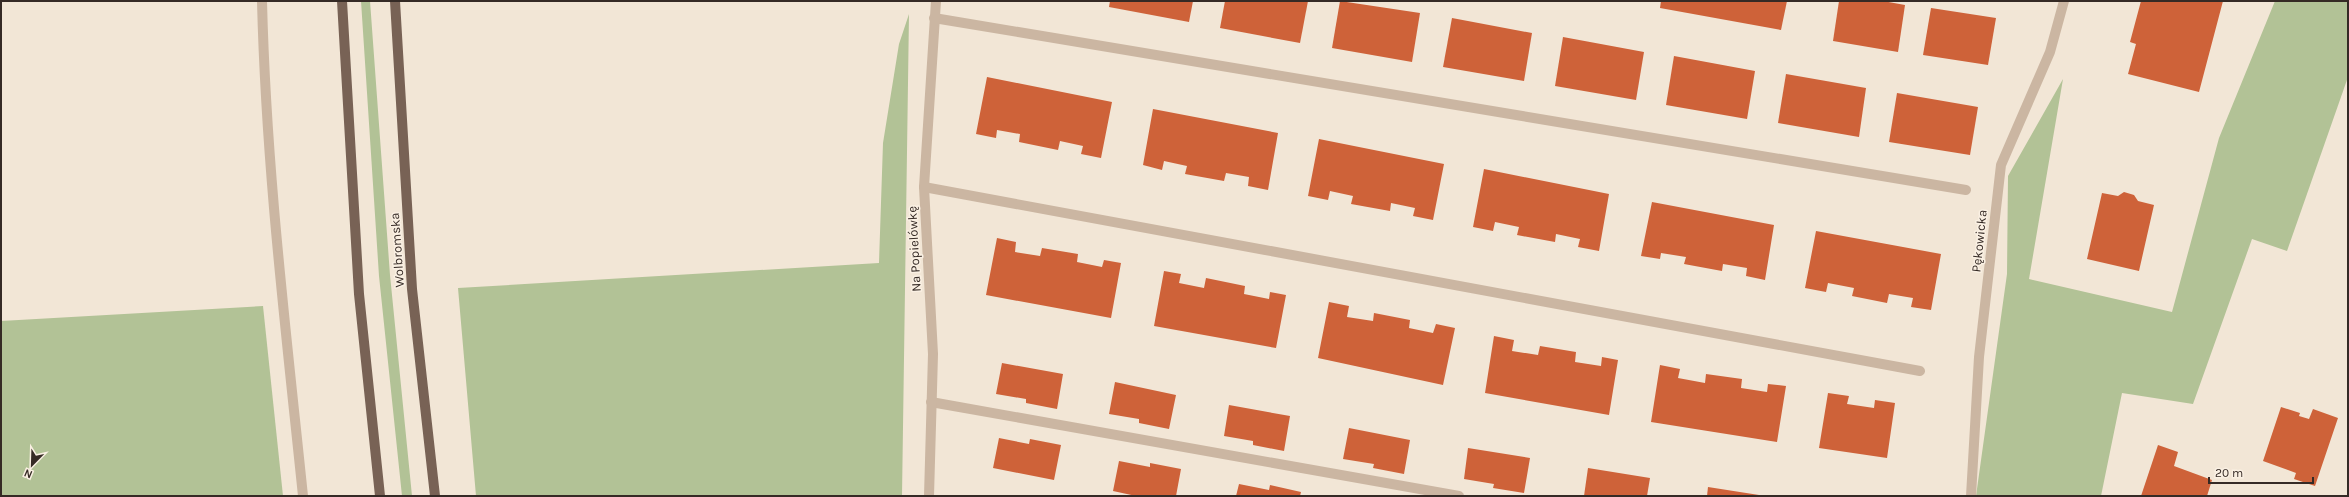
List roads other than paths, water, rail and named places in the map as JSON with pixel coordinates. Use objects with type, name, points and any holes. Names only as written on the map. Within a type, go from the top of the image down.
[{"type":"main road","points":[[342,1],[359,294],[380,496]]},
{"type":"main road","name":"Wolbromska","points":[[395,1],[412,289],[435,496]]},
{"type":"street","points":[[262,1],[264,94],[275,228],[303,496]]},
{"type":"street","name":"Na Popielówkę","points":[[929,496],[933,354],[924,187],[936,1]]},
{"type":"street","name":"Pękowicka","points":[[1971,496],[1979,357],[2001,165],[2050,52],[2064,1]]},
{"type":"street","points":[[934,18],[1966,190]]},
{"type":"street","points":[[924,187],[1920,372]]},
{"type":"street","points":[[931,402],[1459,496]]}]
